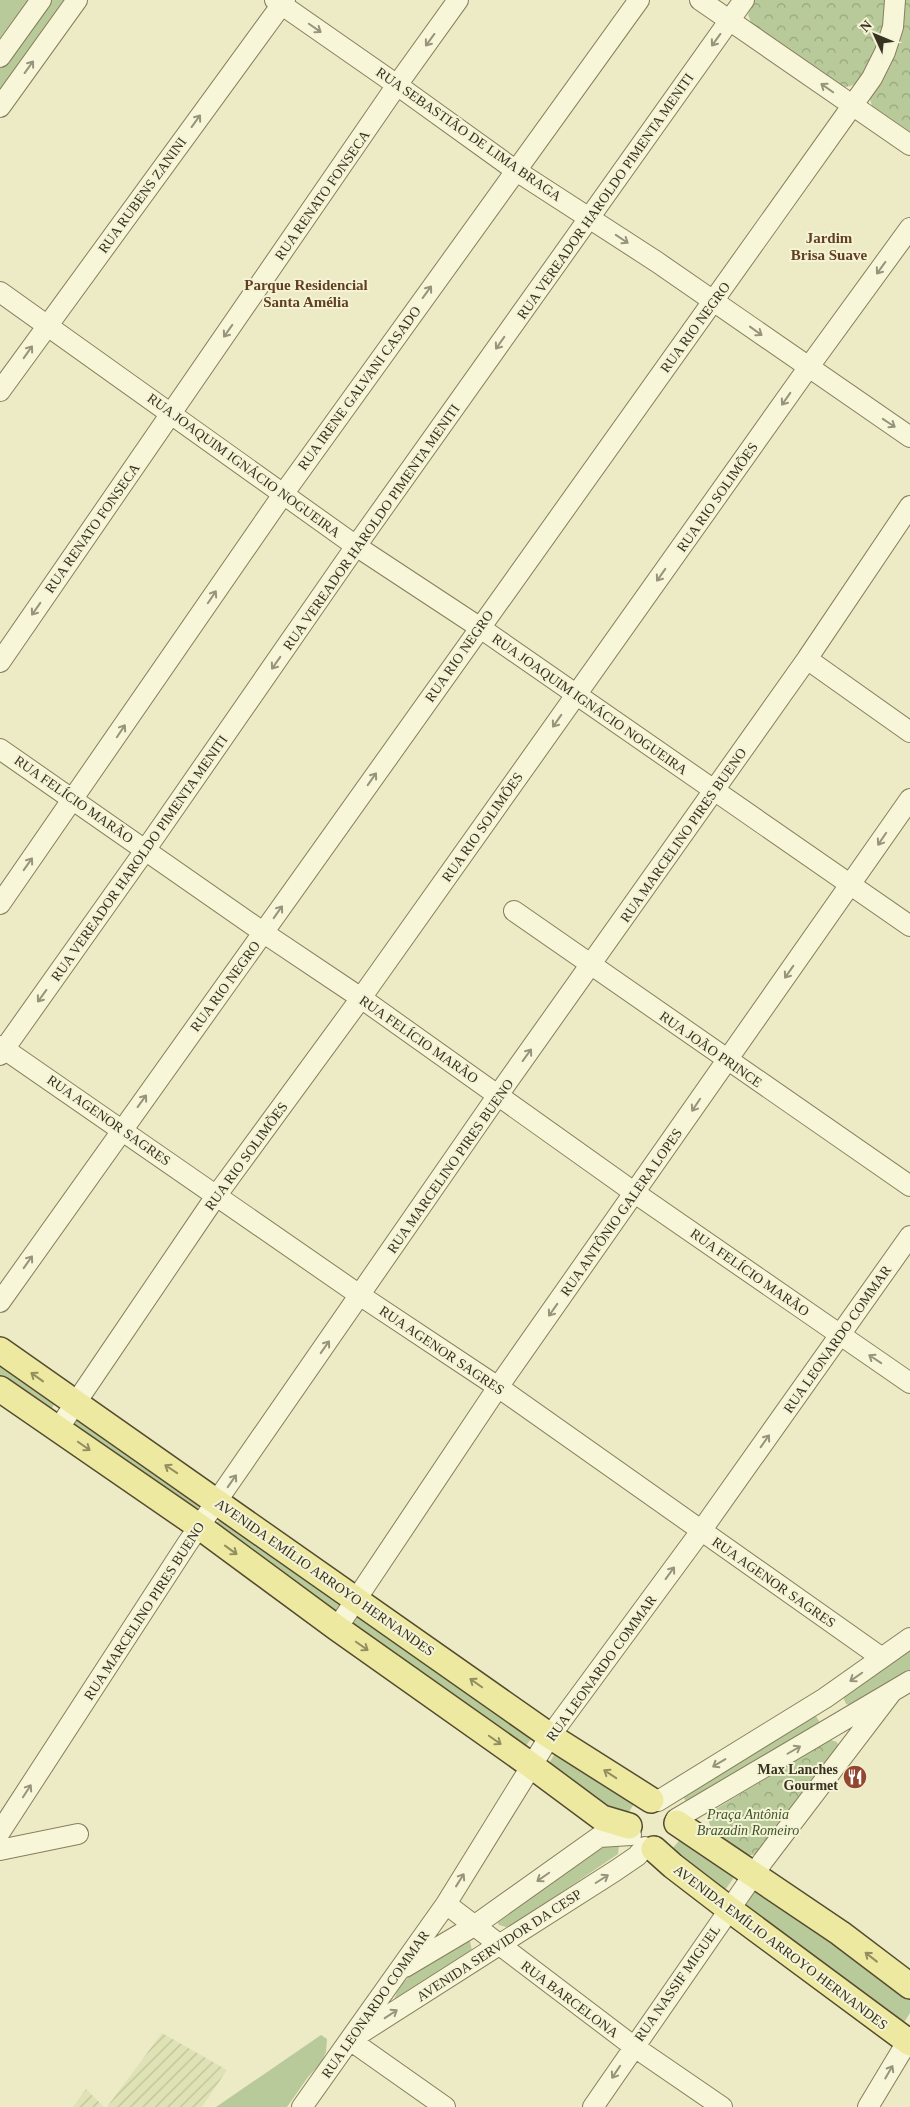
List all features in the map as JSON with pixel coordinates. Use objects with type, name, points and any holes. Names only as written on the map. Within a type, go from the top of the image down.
[{"type":"main road","name":"AVENIDA EMÍLIO ARROYO HERNANDES","points":[[0,1350],[74,1404],[218,1502],[550,1736],[655,1801],[669,1807],[676,1821],[840,1933],[910,1986]]},
{"type":"main road","name":"AVENIDA EMÍLIO ARROYO HERNANDES","points":[[0,1389],[200,1527],[602,1818],[640,1839],[729,1909],[909,2040]]},
{"type":"main road","points":[[655,1801],[642,1803],[635,1808],[630,1817],[640,1839],[661,1847],[673,1838],[676,1821]]},
{"type":"street","points":[[0,57],[41,0]]},
{"type":"street","points":[[0,107],[77,0]]},
{"type":"street","name":"RUA RENATO FONSECA","points":[[0,662],[458,0]]},
{"type":"street","name":"RUA IRENE GALVANI CASADO","points":[[0,904],[284,493],[638,0]]},
{"type":"street","points":[[700,0],[910,145]]},
{"type":"street","name":"RUA VEREADOR HAROLDO PIMENTA MENITI","points":[[1,1050],[146,850],[356,546],[744,0]]},
{"type":"street","name":"RUA RIO NEGRO","points":[[0,1302],[122,1128],[264,933],[479,627],[853,106],[872,78],[885,52],[893,27],[895,0]]},
{"type":"street","name":"RUA SEBASTIÃO DE LIMA BRAGA","points":[[281,2],[515,170],[590,217],[910,437]]},
{"type":"street","name":"RUA RUBENS ZANINI","points":[[0,391],[281,2]]},
{"type":"street","name":"RUA RIO SOLIMÕES","points":[[58,1429],[216,1196],[361,998],[808,368],[910,228]]},
{"type":"street","name":"RUA JOAQUIM IGNÁCIO NOGUEIRA","points":[[0,292],[356,546],[479,627],[910,926]]},
{"type":"street","name":"RUA MARCELINO PIRES BUENO","points":[[0,1832],[200,1527],[498,1095],[592,965],[807,659],[910,506]]},
{"type":"street","points":[[807,659],[910,732]]},
{"type":"street","name":"RUA FELÍCIO MARÃO","points":[[0,749],[264,933],[361,998],[635,1193],[910,1383]]},
{"type":"street","name":"RUA ANTÔNIO GALERA LOPES","points":[[337,1628],[498,1387],[910,799]]},
{"type":"street","name":"RUA JOÃO PRINCE","points":[[514,911],[910,1186]]},
{"type":"street","name":"RUA AGENOR SAGRES","points":[[1,1050],[122,1128],[216,1196],[361,1296],[498,1387],[882,1658]]},
{"type":"street","name":"RUA LEONARDO COMMAR","points":[[302,2107],[446,1904],[550,1736],[701,1531],[910,1236]]},
{"type":"street","points":[[655,1801],[825,1698],[910,1638]]},
{"type":"street","points":[[676,1821],[910,1681]]},
{"type":"street","name":"RUA NASSIF MIGUEL","points":[[592,2107],[754,1874],[891,1692]]},
{"type":"street","points":[[825,1698],[857,1739]]},
{"type":"street","points":[[0,1850],[78,1834]]},
{"type":"street","points":[[400,1970],[474,1926],[599,1837],[640,1839]]},
{"type":"street","name":"AVENIDA SERVIDOR DA CESP","points":[[350,2040],[622,1866],[640,1839]]},
{"type":"street","name":"RUA BARCELONA","points":[[446,1904],[633,2046],[722,2107]]},
{"type":"street","points":[[350,2040],[444,2107]]},
{"type":"street","points":[[868,2107],[909,2040]]},
{"type":"green space","points":[[0,0],[31,0],[0,44]]},
{"type":"green space","points":[[50,0],[67,0],[0,93],[0,68]]},
{"type":"green space","points":[[752,0],[887,0],[880,37],[870,65],[863,76],[854,84],[844,87],[833,83],[753,27],[748,15]]},
{"type":"green space","points":[[903,0],[910,0],[910,137],[873,109],[869,96]]},
{"type":"green space","points":[[0,1359],[56,1401],[52,1408],[45,1409],[0,1380]]},
{"type":"green space","points":[[78,1418],[202,1502],[196,1511],[73,1431],[74,1423]]},
{"type":"green space","points":[[222,1517],[343,1601],[336,1610],[329,1611],[215,1525]]},
{"type":"green space","points":[[355,1610],[530,1731],[531,1739],[525,1747],[349,1622]]},
{"type":"green space","points":[[910,1647],[910,1671],[860,1704],[852,1706],[846,1704],[843,1697]]},
{"type":"green space","points":[[812,1714],[816,1716],[820,1723],[689,1805],[683,1797]]},
{"type":"green space","name":"Praça Antônia Brazadin Romeiro","points":[[831,1740],[837,1742],[840,1749],[762,1850],[753,1855],[745,1855],[712,1831],[709,1822],[711,1812]]},
{"type":"green space","points":[[563,1754],[636,1801],[624,1819],[547,1766],[554,1755]]},
{"type":"green space","points":[[683,1836],[732,1870],[733,1879],[725,1890],[717,1892],[672,1849]]},
{"type":"green space","points":[[604,1843],[614,1843],[619,1846],[618,1854],[509,1928],[499,1925],[496,1920]]},
{"type":"green space","points":[[763,1892],[910,1996],[910,2013],[905,2021],[896,2023],[750,1915],[746,1906],[753,1893]]},
{"type":"green space","points":[[465,1939],[470,1941],[472,1951],[394,2001],[404,1982],[413,1973]]},
{"type":"green space","points":[[162,2033],[227,2070],[202,2107],[107,2107]]},
{"type":"green space","points":[[321,2035],[327,2039],[326,2052],[321,2063],[308,2077],[287,2107],[216,2107]]},
{"type":"green space","points":[[86,2089],[104,2107],[73,2107]]},
{"type":"place","name":"Max Lanches Gourmet","points":[[855,1777]]},
{"type":"district","name":"Jardim Brisa Suave","points":[[829,246]]},
{"type":"district","name":"Parque Residencial Santa Amélia","points":[[306,294]]}]
